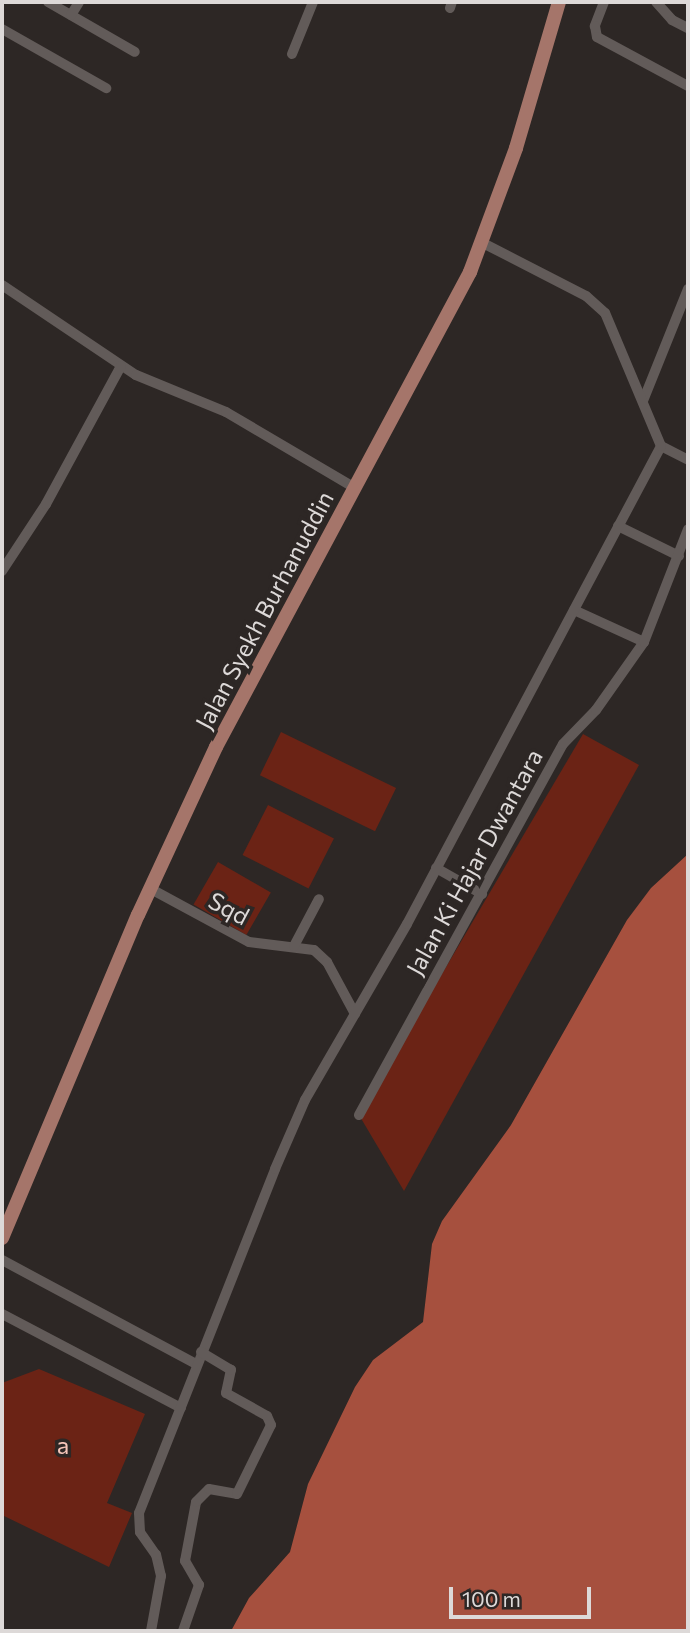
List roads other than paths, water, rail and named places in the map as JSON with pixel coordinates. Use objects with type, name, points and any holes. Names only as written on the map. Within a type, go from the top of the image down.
[{"type":"main road","name":"Jalan Syekh Burhanuddin","points":[[2,1238],[151,889],[255,671],[355,488],[483,243],[559,2]]},
{"type":"street","points":[[48,2],[135,52]]},
{"type":"street","points":[[71,15],[79,2]]},
{"type":"street","points":[[292,54],[313,2]]},
{"type":"street","points":[[604,2],[595,26],[597,37],[688,86]]},
{"type":"street","points":[[656,2],[672,20],[688,28]]},
{"type":"street","points":[[2,29],[106,88]]},
{"type":"street","points":[[483,243],[598,305],[610,320],[661,446],[688,460]]},
{"type":"street","points":[[2,285],[121,366],[239,419],[355,488]]},
{"type":"street","points":[[642,401],[688,289]]},
{"type":"street","points":[[2,571],[46,504],[121,366]]},
{"type":"street","points":[[151,1631],[161,1576],[137,1520],[196,1364],[305,1100],[436,868],[661,446]]},
{"type":"street","points":[[618,526],[679,556]]},
{"type":"street","name":"Jalan Ki Hajar Dwantara","points":[[359,1115],[564,744],[596,710],[644,642],[688,529]]},
{"type":"street","points":[[574,610],[644,642]]},
{"type":"street","points":[[436,868],[482,894]]},
{"type":"street","name":"Sqd","points":[[151,889],[238,938],[293,946],[321,955],[355,1014]]},
{"type":"street","points":[[293,946],[319,899]]},
{"type":"street","points":[[2,1260],[196,1364]]},
{"type":"street","points":[[2,1314],[181,1408]]},
{"type":"street","points":[[183,1631],[200,1584],[185,1561],[197,1502],[209,1489],[237,1494],[271,1425],[267,1416],[228,1395],[231,1370],[201,1352]]},
{"type":"park label","name":"a","points":[[63,1445]]}]
